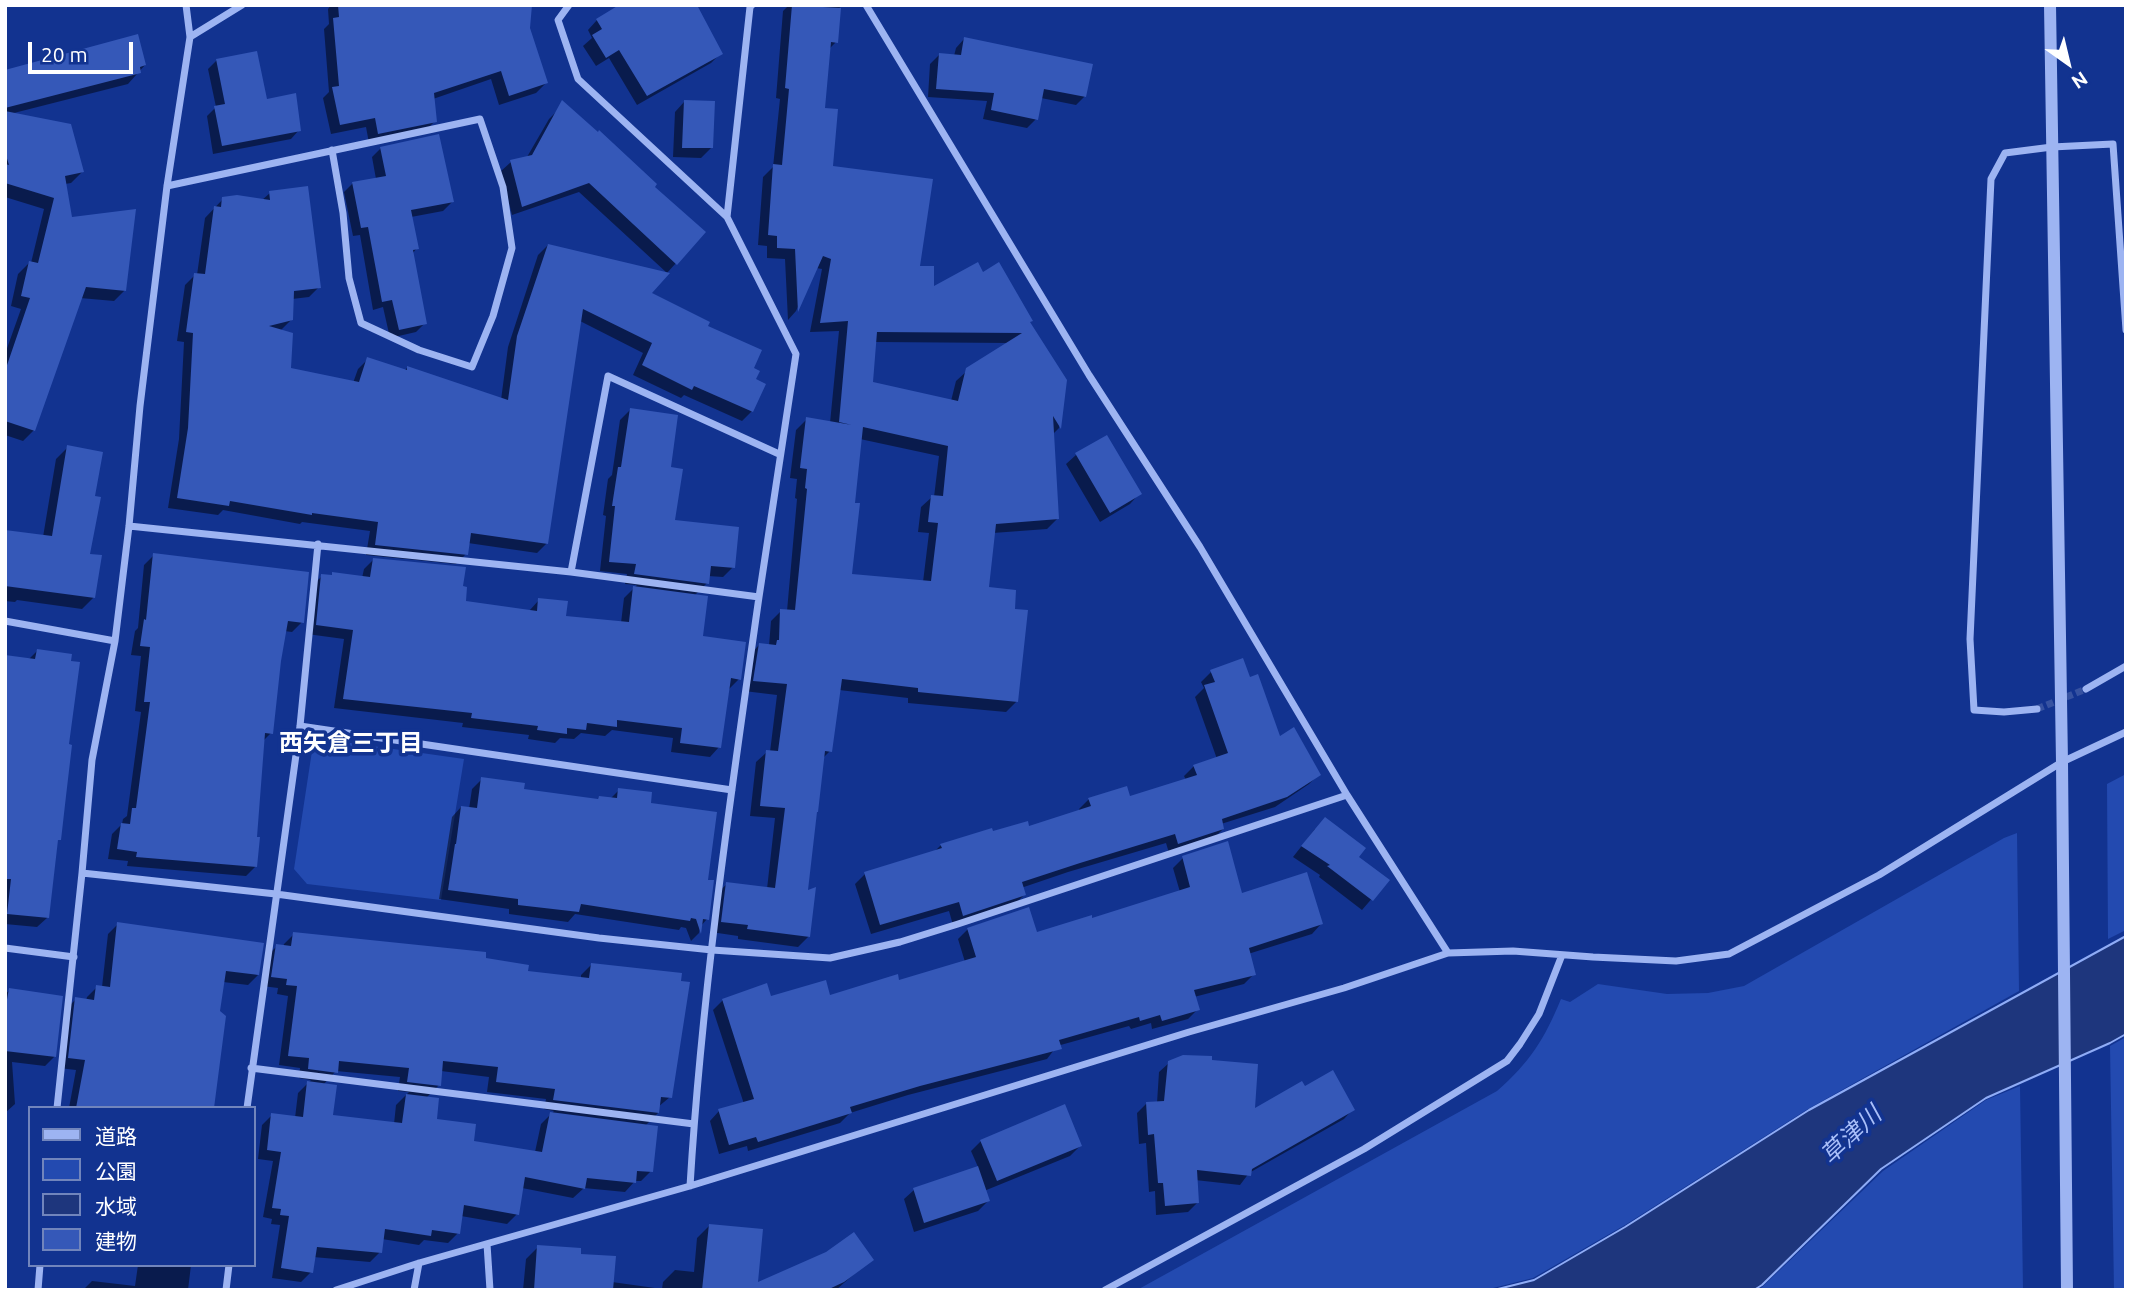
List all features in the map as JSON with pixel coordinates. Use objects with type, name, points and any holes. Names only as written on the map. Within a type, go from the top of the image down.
[{"type":"street","points":[[57,1106],[92,760],[115,641],[167,186],[190,37],[186,5]]},
{"type":"street","points":[[190,37],[242,5]]},
{"type":"street","points":[[569,5],[558,20],[578,79],[727,217],[796,354],[779,454],[732,790],[712,950],[690,1186]]},
{"type":"street","points":[[866,5],[1088,375],[1200,547],[1347,795],[1448,953]]},
{"type":"street","points":[[2050,5],[2063,822],[2067,1287]]},
{"type":"street","points":[[727,217],[750,6]]},
{"type":"street","points":[[167,186],[332,150],[480,119],[503,187],[512,248],[493,316],[472,367],[419,350],[361,323],[349,278],[343,213],[332,150]]},
{"type":"street","points":[[2038,709],[2004,712],[1974,710],[1970,639],[1991,179],[2005,153],[2113,144],[2126,330]]},
{"type":"street","points":[[571,572],[608,376],[779,454]]},
{"type":"street","points":[[129,526],[571,572],[759,597]]},
{"type":"street","points":[[247,1106],[300,726],[318,544]]},
{"type":"street","points":[[5,621],[115,641]]},
{"type":"street","points":[[2086,689],[2126,666]]},
{"type":"street","points":[[300,726],[732,790]]},
{"type":"street","points":[[336,1290],[419,1263],[690,1186],[1189,1032],[1343,988],[1448,953],[1513,951],[1676,961],[1729,954],[1879,875],[2062,762],[2126,732]]},
{"type":"street","points":[[82,873],[276,894],[599,938],[712,950],[830,958],[900,942],[1347,795]]},
{"type":"street","points":[[5,948],[74,957]]},
{"type":"street","points":[[1105,1290],[1364,1149],[1507,1060],[1539,1014],[1562,955]]},
{"type":"street","points":[[251,1068],[694,1124]]},
{"type":"street","points":[[487,1244],[490,1290]]},
{"type":"street","points":[[414,1290],[419,1263]]},
{"type":"street","points":[[38,1290],[40,1267]]},
{"type":"street","points":[[226,1290],[229,1267]]},
{"type":"green space","points":[[330,740],[464,759],[441,900],[307,884],[294,869],[312,751]]},
{"type":"green space","points":[[2126,774],[2126,930],[2108,939],[2107,784]]},
{"type":"green space","points":[[2017,833],[2019,991],[1808,1109],[1625,1225],[1533,1278],[1485,1290],[1137,1290],[1497,1091],[1535,1050],[1561,999],[1570,1002],[1598,984],[1667,994],[1708,993],[1744,986]]},
{"type":"green space","points":[[2126,1037],[2126,1290],[2114,1290],[2110,1046]]},
{"type":"green space","points":[[2020,1086],[2023,1290],[1759,1290],[1883,1171],[1986,1100]]},
{"type":"water","name":"草津川","points":[[2126,936],[2126,1034],[1986,1098],[1881,1169],[1754,1290],[1494,1290],[1534,1280],[1625,1227],[1809,1110]]},
{"type":"building","points":[[338,5],[532,5],[530,28],[548,83],[509,96],[501,71],[434,93],[437,122],[378,134],[375,118],[340,125],[332,87],[339,86],[333,18],[339,17]]},
{"type":"building","points":[[619,5],[697,5],[723,54],[647,96],[619,50],[606,58],[592,35],[602,29],[596,19]]},
{"type":"building","points":[[792,5],[841,8],[838,43],[831,42],[825,108],[838,109],[833,166],[933,179],[920,266],[934,266],[934,286],[978,262],[983,272],[999,262],[1033,321],[1030,322],[1067,380],[1061,429],[1053,416],[1059,519],[996,524],[989,587],[1016,590],[1015,609],[1028,610],[1018,702],[918,692],[918,688],[842,679],[832,752],[825,751],[817,812],[808,890],[816,887],[810,937],[747,929],[748,925],[721,922],[726,882],[775,888],[785,808],[760,806],[766,750],[778,751],[787,684],[753,681],[759,643],[776,645],[779,640],[780,609],[795,610],[807,489],[807,469],[800,468],[806,417],[852,425],[839,422],[848,321],[820,323],[831,259],[823,256],[798,312],[795,249],[777,248],[777,236],[768,235],[773,164],[782,165],[789,89],[785,88]],"holes":[[[877,332],[1022,333],[966,368],[958,401],[873,382]],[[863,427],[948,446],[943,496],[931,495],[928,522],[938,523],[931,581],[852,574],[860,503],[855,503]]]},
{"type":"building","points":[[138,34],[146,65],[140,67],[141,73],[5,108],[5,70]]},
{"type":"building","points":[[964,37],[1093,64],[1086,97],[1044,89],[1038,120],[991,110],[994,93],[936,89],[939,53],[961,55]]},
{"type":"building","points":[[257,51],[267,99],[296,93],[301,131],[222,146],[214,106],[225,104],[216,59]]},
{"type":"building","points":[[562,100],[598,132],[599,130],[657,184],[655,187],[706,232],[677,265],[589,183],[522,207],[510,160],[532,155]]},
{"type":"building","points":[[684,100],[715,101],[713,148],[682,148]]},
{"type":"building","points":[[5,111],[71,124],[84,172],[65,176],[72,217],[136,209],[126,291],[86,287],[35,431],[5,421],[5,371],[30,298],[21,296],[29,261],[38,263],[54,198],[5,183],[5,164],[9,165],[5,152]]},
{"type":"building","points":[[439,134],[454,202],[411,210],[419,249],[413,250],[427,324],[399,330],[392,300],[382,302],[368,227],[361,228],[352,182],[386,176],[380,147]]},
{"type":"building","points":[[308,186],[321,288],[294,291],[293,320],[269,326],[293,333],[291,368],[359,382],[367,357],[407,370],[407,366],[508,400],[517,336],[548,244],[670,273],[652,293],[710,322],[708,326],[762,350],[754,368],[760,371],[756,379],[766,384],[753,412],[694,386],[692,390],[642,365],[652,343],[583,309],[548,544],[471,533],[468,555],[375,545],[378,522],[312,515],[230,501],[229,506],[177,498],[188,428],[193,333],[186,332],[194,273],[205,274],[214,206],[221,207],[222,197],[237,195],[270,200],[269,191]]},
{"type":"building","points":[[630,408],[678,415],[671,467],[683,469],[675,520],[739,527],[735,568],[711,566],[709,584],[634,574],[636,564],[609,562],[615,506],[612,506]]},
{"type":"building","points":[[1107,435],[1142,494],[1110,513],[1075,453]]},
{"type":"building","points":[[67,445],[103,452],[95,496],[101,497],[90,554],[102,555],[95,598],[5,586],[5,530],[52,536]]},
{"type":"building","points":[[153,553],[309,572],[304,623],[288,621],[273,734],[265,733],[257,867],[136,857],[137,852],[117,849],[121,823],[130,824],[132,808],[136,808],[150,702],[144,702],[150,647],[140,646],[144,619],[146,620]]},
{"type":"building","points":[[373,558],[466,567],[463,586],[467,587],[466,601],[537,611],[538,598],[568,601],[566,616],[629,622],[633,586],[708,596],[703,636],[746,642],[741,680],[731,678],[721,748],[680,743],[682,728],[617,720],[617,727],[587,723],[586,730],[567,728],[567,734],[537,730],[538,726],[471,718],[472,713],[343,699],[353,630],[316,625],[321,574],[332,575],[332,572],[370,577]]},
{"type":"building","points":[[37,649],[72,654],[71,661],[80,662],[69,744],[72,745],[61,840],[58,840],[49,918],[7,914],[11,879],[5,879],[5,655],[35,659]]},
{"type":"building","points":[[1243,658],[1250,677],[1258,674],[1280,736],[1294,727],[1321,775],[1287,797],[1222,819],[1224,829],[1178,844],[1175,834],[1022,882],[1026,895],[963,916],[959,902],[880,925],[864,872],[942,848],[940,844],[992,828],[993,831],[1028,821],[1029,826],[1091,806],[1088,798],[1127,786],[1130,796],[1197,775],[1193,765],[1228,753],[1204,685],[1215,682],[1210,670]]},
{"type":"building","points":[[481,777],[525,783],[524,789],[598,799],[599,796],[617,798],[618,788],[652,792],[651,803],[717,812],[708,880],[714,880],[709,920],[703,919],[701,934],[696,919],[691,918],[690,921],[581,904],[579,912],[518,905],[518,899],[448,890],[461,806],[477,808]]},
{"type":"building","points":[[1325,817],[1366,848],[1359,857],[1390,880],[1373,901],[1327,866],[1330,865],[1301,846]]},
{"type":"building","points":[[1228,841],[1242,893],[1307,872],[1323,924],[1249,948],[1256,975],[1194,990],[1200,1010],[1162,1021],[1160,1015],[1140,1021],[1139,1017],[1059,1040],[1062,1049],[850,1107],[852,1113],[758,1142],[756,1137],[729,1145],[718,1109],[754,1099],[722,999],[767,983],[771,996],[826,980],[830,995],[898,974],[899,980],[976,957],[967,928],[1029,907],[1037,932],[1190,887],[1182,856]]},
{"type":"building","points":[[117,922],[264,943],[259,975],[226,971],[220,1011],[226,1016],[214,1106],[76,1106],[85,1060],[68,1058],[75,997],[94,1000],[96,985],[110,987]]},
{"type":"building","points":[[293,932],[486,952],[486,958],[529,965],[528,971],[589,978],[591,963],[682,973],[681,981],[690,982],[672,1098],[661,1097],[659,1113],[553,1100],[555,1089],[496,1082],[498,1067],[443,1061],[441,1086],[407,1082],[409,1068],[339,1061],[338,1073],[308,1069],[309,1058],[288,1056],[297,986],[286,985],[287,979],[271,977],[276,944],[291,946]]},
{"type":"building","points":[[9,988],[63,996],[56,1057],[5,1051],[5,1011]]},
{"type":"building","points":[[1183,1055],[1212,1056],[1212,1060],[1258,1064],[1255,1108],[1302,1081],[1305,1086],[1333,1070],[1355,1110],[1252,1169],[1251,1176],[1197,1170],[1199,1203],[1165,1206],[1163,1183],[1158,1183],[1154,1134],[1148,1135],[1146,1102],[1164,1101],[1168,1061]]},
{"type":"building","points":[[307,1081],[337,1085],[333,1115],[402,1123],[406,1094],[439,1098],[437,1119],[476,1124],[474,1141],[542,1152],[550,1112],[658,1126],[653,1172],[637,1171],[636,1183],[587,1178],[585,1189],[525,1177],[519,1215],[464,1205],[460,1234],[432,1230],[431,1236],[385,1229],[382,1253],[317,1247],[313,1273],[281,1268],[289,1216],[280,1215],[281,1209],[272,1208],[281,1152],[267,1150],[271,1113],[303,1117]]},
{"type":"building","points":[[1065,1104],[1082,1146],[997,1181],[980,1140]]},
{"type":"building","points":[[978,1166],[990,1201],[924,1223],[913,1188]]},
{"type":"building","points":[[709,1224],[763,1229],[758,1282],[826,1252],[854,1232],[874,1260],[844,1282],[827,1290],[702,1290]]},
{"type":"building","points":[[537,1245],[581,1248],[581,1254],[616,1256],[613,1290],[534,1290]]},
{"type":"tunnel","points":[[2037,709],[2086,689]]},
{"type":"district","name":"西矢倉三丁目","points":[[351,743]]}]
